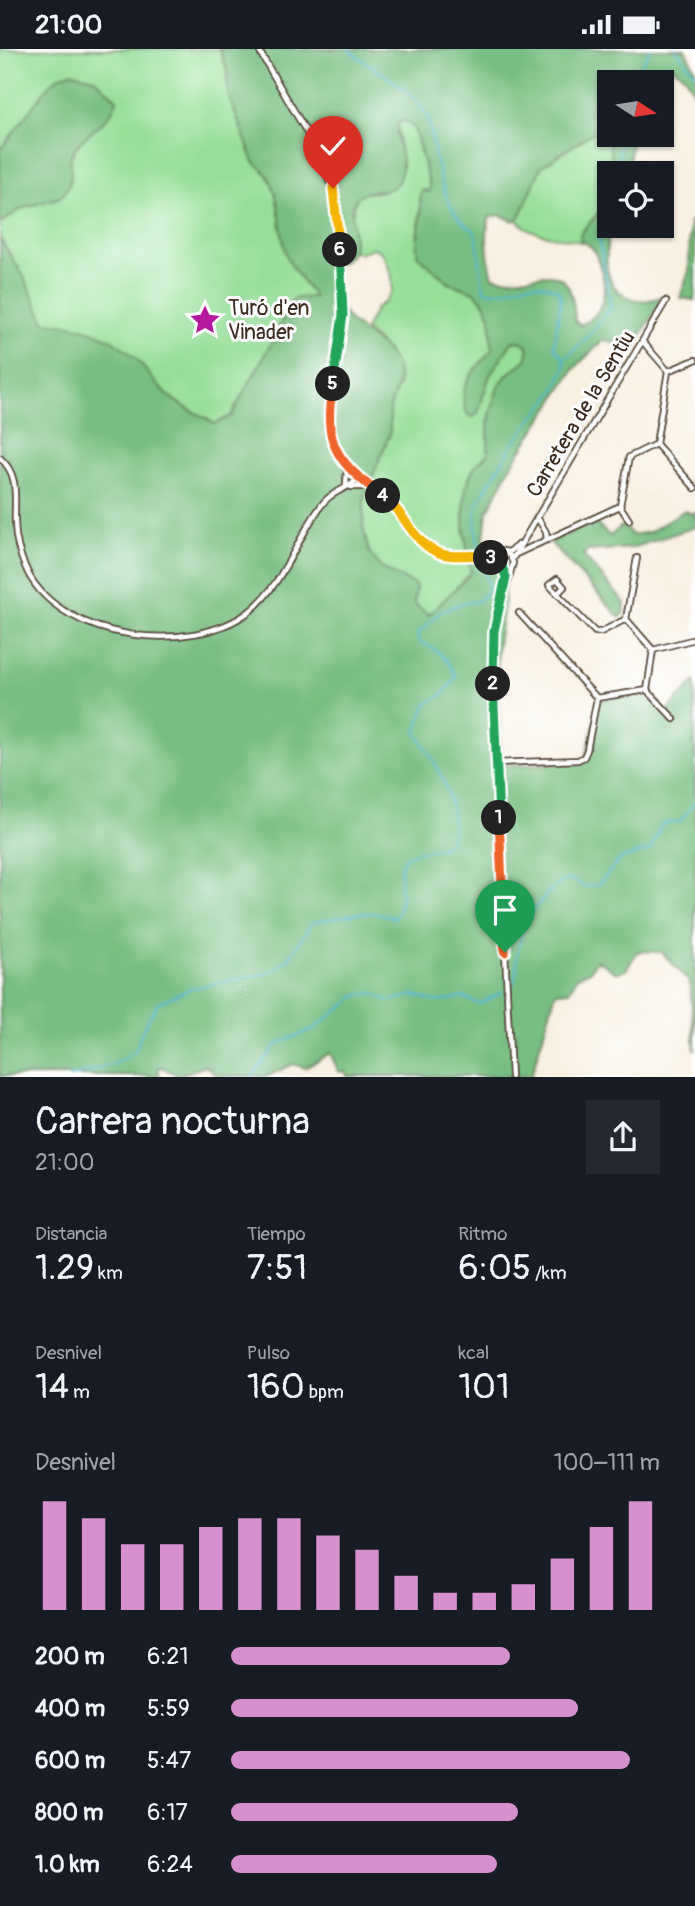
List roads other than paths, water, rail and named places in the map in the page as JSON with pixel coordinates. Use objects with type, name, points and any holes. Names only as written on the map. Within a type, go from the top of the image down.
[{"type":"street","points":[[258,49],[314,145],[333,188],[344,305],[328,414],[334,444],[348,468],[395,506],[414,532],[432,549],[443,555],[470,556],[486,556],[503,551],[513,558]]},
{"type":"street","name":"Carretera de la Sentiu","points":[[506,583],[513,558],[666,301]]},
{"type":"street","points":[[643,342],[668,371]]},
{"type":"street","points":[[668,371],[695,360]]},
{"type":"street","points":[[656,444],[668,371]]},
{"type":"street","points":[[656,444],[695,488]]},
{"type":"street","points":[[629,520],[620,506],[629,457],[656,444]]},
{"type":"street","points":[[0,458],[12,474],[15,484],[18,547],[28,573],[40,590],[56,607],[84,623],[103,629],[146,635],[183,635],[204,631],[230,623],[244,615],[279,578],[326,499],[357,477]]},
{"type":"street","points":[[346,487],[348,468]]},
{"type":"street","points":[[346,487],[370,487]]},
{"type":"street","points":[[501,564],[620,506]]},
{"type":"street","points":[[537,517],[546,532],[547,540]]},
{"type":"street","points":[[546,532],[556,535]]},
{"type":"street","points":[[501,564],[508,552],[522,543]]},
{"type":"street","points":[[486,556],[501,564],[506,583],[494,631],[492,675],[511,1076]]},
{"type":"street","points":[[626,618],[637,558]]},
{"type":"street","points":[[558,593],[595,632],[626,618]]},
{"type":"street","points":[[519,613],[597,698]]},
{"type":"street","points":[[626,618],[653,650],[647,690]]},
{"type":"street","points":[[653,650],[695,639]]},
{"type":"street","points":[[597,698],[647,690]]},
{"type":"street","points":[[647,690],[674,719]]},
{"type":"street","points":[[496,763],[578,761],[584,757],[587,750],[597,698]]},
{"type":"waterway","points":[[70,1077],[115,1064],[135,1052],[143,1029],[158,1003],[189,989],[269,973],[288,960],[312,922],[361,913],[376,913],[395,918],[400,902],[401,869],[405,858],[416,852],[441,848],[451,840],[453,825],[449,797],[438,770],[416,732],[426,705],[443,694],[456,678],[447,660],[431,647],[419,642],[417,634],[442,611],[462,603],[478,601],[487,592],[488,583],[477,538],[475,517],[478,502],[514,442],[553,393],[565,367],[563,357],[554,347],[561,299],[558,290],[537,284],[496,292],[484,290],[474,230],[457,216],[446,196],[426,115],[407,92],[348,49]]},
{"type":"waterway","points":[[639,70],[650,49]]},
{"type":"waterway","points":[[676,49],[695,74]]},
{"type":"waterway","points":[[619,161],[620,147]]},
{"type":"waterway","points":[[565,359],[588,337],[611,307],[600,238]]},
{"type":"waterway","points":[[512,986],[524,926],[537,905],[552,889],[569,879],[586,887],[598,885],[620,859],[650,850],[662,824],[680,822],[695,802]]},
{"type":"waterway","points":[[251,1077],[277,1044],[313,1029],[358,995],[373,993],[389,1001],[414,995],[437,1002],[463,997],[480,1004],[502,992]]},
{"type":"place","name":"Turó d'en Vinader","points":[[205,320]]}]
